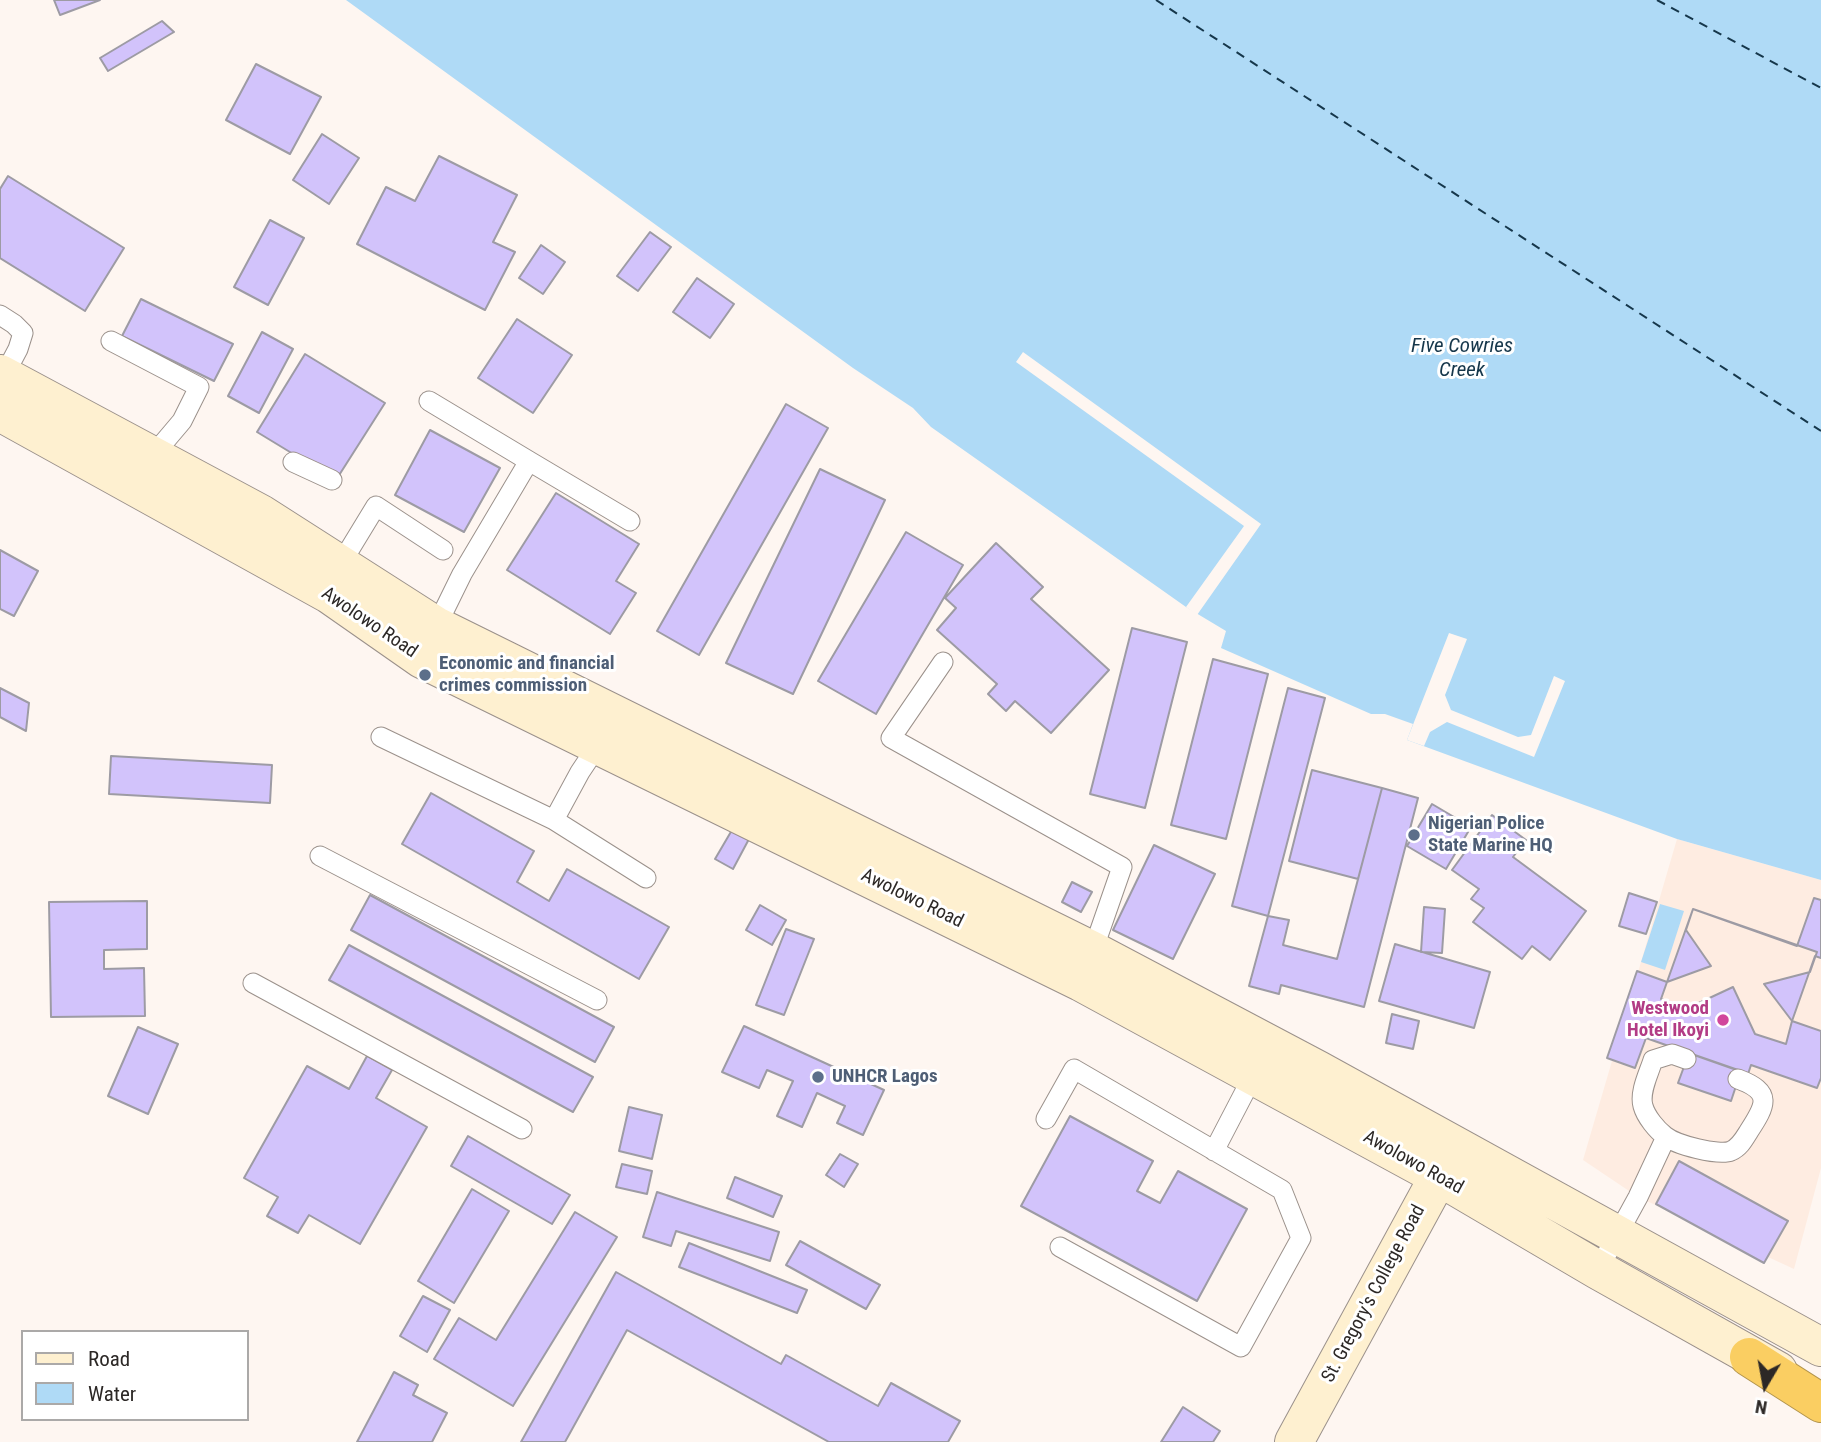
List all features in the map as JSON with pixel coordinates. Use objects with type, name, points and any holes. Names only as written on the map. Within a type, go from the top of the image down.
[{"type":"highway","points":[[1749,1357],[1821,1403]]},
{"type":"main road","name":"Awolowo Road","points":[[1,386],[143,471],[261,514],[334,578],[429,643],[598,745],[1087,966],[1253,1076],[1617,1234],[1821,1347]]},
{"type":"main road","name":"Awolowo Road","points":[[429,643],[1087,966],[1447,1161],[1598,1270],[1749,1357],[1821,1392]]},
{"type":"main road","name":"St. Gregory's College Road","points":[[1294,1442],[1447,1161]]},
{"type":"lane","points":[[0,315],[23,333],[1,386]]},
{"type":"lane","points":[[111,341],[199,387],[182,421],[143,471]]},
{"type":"lane","points":[[429,401],[631,521]]},
{"type":"lane","points":[[429,643],[462,574],[529,461]]},
{"type":"lane","points":[[293,462],[332,480]]},
{"type":"lane","points":[[334,578],[376,506],[443,550]]},
{"type":"lane","points":[[943,662],[891,738],[1122,867],[1087,966]]},
{"type":"lane","points":[[381,737],[554,820],[646,878]]},
{"type":"lane","points":[[554,820],[598,745]]},
{"type":"lane","points":[[320,856],[597,1000]]},
{"type":"lane","points":[[254,983],[522,1129]]},
{"type":"lane","points":[[1686,1059],[1672,1054],[1653,1060],[1642,1096],[1642,1106],[1647,1116],[1666,1137],[1715,1153],[1729,1152],[1739,1146],[1763,1109],[1762,1096],[1755,1086],[1738,1079]]},
{"type":"lane","points":[[1046,1119],[1073,1069],[1282,1190],[1301,1238],[1241,1347],[1060,1247]]},
{"type":"lane","points":[[1214,1151],[1253,1076]]},
{"type":"lane","points":[[1598,1270],[1666,1137]]},
{"type":"shaded area","name":"Westwood Hotel Ikoyi","points":[[1677,839],[1821,880],[1821,1168],[1794,1269],[1638,1197],[1583,1160]]},
{"type":"water","name":"Five Cowries Creek","points":[[346,0],[1821,0],[1821,880],[1677,839],[1407,740],[1413,724],[1385,714],[1371,714],[1221,648],[1226,631],[1186,607],[931,427],[913,408],[853,368]]},
{"type":"water","points":[[1660,904],[1684,911],[1665,970],[1641,962]]},
{"type":"pier","points":[[1023,352],[1261,524],[1197,615],[1186,607],[1244,526],[1016,362]]},
{"type":"pier","points":[[1449,633],[1467,639],[1445,695],[1451,710],[1518,737],[1531,735],[1554,676],[1565,681],[1534,757],[1447,722],[1430,732],[1424,746],[1407,740]]},
{"type":"building","points":[[54,0],[100,0],[60,15]]},
{"type":"building","points":[[162,21],[174,32],[108,71],[100,58]]},
{"type":"building","points":[[256,64],[321,97],[290,154],[226,120]]},
{"type":"building","points":[[322,134],[359,158],[329,204],[293,180]]},
{"type":"building","points":[[439,156],[517,195],[493,242],[515,252],[485,310],[357,244],[386,187],[415,201]]},
{"type":"building","points":[[8,176],[124,248],[85,311],[0,258],[0,189]]},
{"type":"building","points":[[270,220],[304,238],[268,305],[234,287]]},
{"type":"building","points":[[650,232],[671,247],[638,291],[617,276]]},
{"type":"building","points":[[541,245],[565,262],[543,294],[519,278]]},
{"type":"building","points":[[697,278],[734,304],[710,338],[673,312]]},
{"type":"building","points":[[141,299],[233,344],[214,381],[122,336]]},
{"type":"building","points":[[517,319],[572,355],[533,413],[478,378]]},
{"type":"building","points":[[262,332],[293,349],[259,413],[228,396]]},
{"type":"building","points":[[305,354],[385,403],[336,480],[257,432]]},
{"type":"building","points":[[786,404],[828,428],[699,655],[657,631]]},
{"type":"building","points":[[430,430],[500,468],[464,532],[395,495]]},
{"type":"building","points":[[820,469],[885,500],[793,694],[726,663]]},
{"type":"building","points":[[556,493],[639,544],[616,581],[636,593],[610,634],[507,570]]},
{"type":"building","points":[[906,532],[963,565],[876,714],[818,681]]},
{"type":"building","points":[[996,543],[1043,587],[1031,599],[1109,670],[1051,733],[1015,701],[1006,711],[988,694],[997,684],[937,630],[956,608],[945,598]]},
{"type":"building","points":[[0,550],[38,571],[14,616],[0,609]]},
{"type":"building","points":[[1132,628],[1187,642],[1145,808],[1090,794]]},
{"type":"building","points":[[1213,659],[1268,674],[1226,839],[1171,825]]},
{"type":"building","points":[[0,688],[29,703],[26,731],[0,717]]},
{"type":"building","points":[[1288,688],[1325,698],[1268,916],[1232,906]]},
{"type":"building","points":[[111,756],[272,765],[270,803],[109,794]]},
{"type":"building","points":[[1312,770],[1382,788],[1358,879],[1289,861]]},
{"type":"building","points":[[1382,788],[1418,798],[1364,1007],[1281,985],[1279,994],[1249,986],[1268,916],[1289,920],[1283,945],[1337,959]]},
{"type":"building","points":[[431,793],[534,851],[517,882],[549,901],[567,869],[669,927],[639,979],[402,844]]},
{"type":"building","points":[[1432,804],[1471,827],[1446,869],[1407,846]]},
{"type":"building","points":[[1492,815],[1526,840],[1513,857],[1586,911],[1550,960],[1532,946],[1522,959],[1473,922],[1484,908],[1471,899],[1479,889],[1452,870]]},
{"type":"building","points":[[732,830],[749,839],[733,869],[715,859]]},
{"type":"building","points":[[1154,845],[1215,874],[1173,959],[1113,930]]},
{"type":"building","points":[[1072,882],[1092,892],[1081,912],[1062,902]]},
{"type":"building","points":[[1629,893],[1657,902],[1646,934],[1619,926]]},
{"type":"building","points":[[370,895],[614,1027],[595,1062],[351,930]]},
{"type":"building","points":[[1814,898],[1821,900],[1821,958],[1815,956],[1792,1021],[1821,1031],[1821,1078],[1817,1088],[1751,1065],[1748,1074],[1646,1038],[1635,1068],[1607,1058],[1637,971],[1667,982],[1693,909],[1797,946]]},
{"type":"building","points":[[147,901],[147,949],[104,950],[104,969],[144,968],[145,1016],[51,1017],[49,902]]},
{"type":"building","points":[[760,905],[786,920],[772,945],[746,930]]},
{"type":"building","points":[[1424,907],[1445,909],[1442,953],[1421,952]]},
{"type":"building","points":[[1693,909],[1817,952],[1810,972],[1764,984],[1792,1021],[1786,1044],[1755,1034],[1733,987],[1688,1008],[1661,999],[1667,982],[1711,966],[1686,930]]},
{"type":"building","points":[[786,929],[814,939],[784,1015],[756,1005]]},
{"type":"building","points":[[1395,944],[1490,972],[1474,1028],[1379,1001]]},
{"type":"building","points":[[349,945],[593,1077],[573,1112],[329,980]]},
{"type":"building","points":[[1392,1014],[1419,1021],[1413,1049],[1386,1043]]},
{"type":"building","name":"UNHCR Lagos","points":[[744,1026],[884,1090],[863,1135],[837,1123],[845,1106],[817,1093],[802,1127],[777,1116],[793,1081],[767,1070],[759,1088],[722,1072]]},
{"type":"building","points":[[138,1027],[178,1044],[148,1114],[108,1096]]},
{"type":"building","points":[[1689,1053],[1741,1071],[1731,1101],[1678,1083]]},
{"type":"building","points":[[367,1056],[392,1070],[376,1098],[427,1127],[360,1244],[309,1215],[298,1233],[267,1216],[278,1197],[244,1178],[307,1066],[349,1089]]},
{"type":"building","points":[[629,1107],[662,1115],[652,1159],[619,1151]]},
{"type":"building","points":[[1070,1116],[1153,1161],[1137,1191],[1160,1203],[1178,1171],[1247,1209],[1197,1301],[1021,1206]]},
{"type":"building","points":[[468,1136],[570,1195],[552,1224],[451,1166]]},
{"type":"building","points":[[840,1154],[858,1164],[844,1187],[826,1175]]},
{"type":"building","points":[[1679,1161],[1788,1221],[1764,1263],[1656,1204]]},
{"type":"building","points":[[622,1164],[652,1171],[647,1194],[616,1187]]},
{"type":"building","points":[[735,1177],[782,1196],[773,1217],[727,1198]]},
{"type":"building","points":[[472,1189],[509,1211],[454,1303],[418,1281]]},
{"type":"building","points":[[657,1192],[779,1232],[770,1261],[676,1231],[671,1246],[643,1237]]},
{"type":"building","points":[[575,1212],[617,1237],[513,1406],[434,1359],[459,1318],[496,1340]]},
{"type":"building","points":[[800,1241],[880,1285],[866,1309],[786,1265]]},
{"type":"building","points":[[689,1243],[807,1290],[797,1313],[679,1267]]},
{"type":"building","points":[[616,1272],[781,1364],[786,1355],[878,1406],[891,1383],[960,1421],[948,1442],[829,1442],[627,1330],[565,1442],[521,1442]]},
{"type":"building","points":[[423,1296],[450,1310],[427,1352],[400,1336]]},
{"type":"building","points":[[394,1372],[418,1385],[413,1395],[447,1413],[432,1442],[357,1442]]},
{"type":"building","points":[[1183,1407],[1220,1431],[1213,1442],[1161,1442]]},
{"type":"ferry route","points":[[1156,0],[1821,431]]},
{"type":"ferry route","points":[[1657,0],[1821,88]]},
{"type":"place","name":"Economic and financial crimes commission","points":[[425,675]]},
{"type":"place","name":"Nigerian Police State Marine HQ","points":[[1414,835]]},
{"type":"place","name":"Westwood Hotel Ikoyi","points":[[1723,1020]]},
{"type":"place","name":"UNHCR Lagos","points":[[818,1077]]}]
